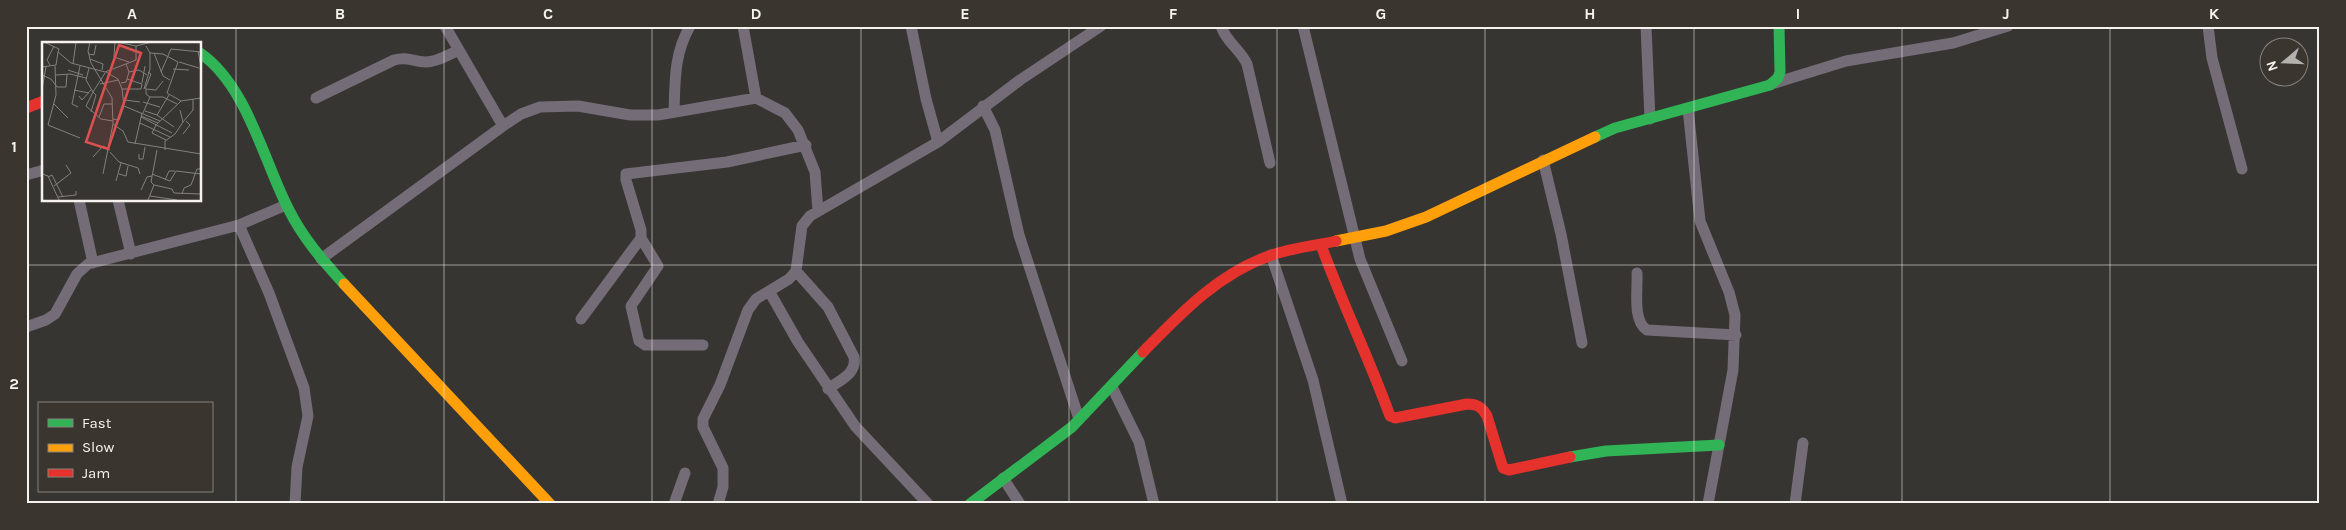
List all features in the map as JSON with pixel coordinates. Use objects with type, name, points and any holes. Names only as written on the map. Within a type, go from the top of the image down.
[{"type":"street","points":[[445,26],[457,51],[504,126]]},
{"type":"street","points":[[674,112],[675,67],[681,42],[690,26]]},
{"type":"street","points":[[743,26],[756,98]]},
{"type":"street","points":[[911,26],[926,99],[938,142]]},
{"type":"street","points":[[718,504],[723,487],[723,468],[703,427],[703,419],[720,384],[748,310],[756,300],[789,279],[796,271],[802,226],[810,216],[904,164],[938,142],[983,106],[1101,26]]},
{"type":"street","points":[[1221,26],[1224,35],[1242,54],[1247,64],[1270,163]]},
{"type":"street","points":[[1302,26],[1355,239],[1368,280],[1402,361]]},
{"type":"street","points":[[1646,26],[1650,119]]},
{"type":"street","points":[[1774,82],[1780,72],[1780,26]]},
{"type":"street","points":[[970,504],[1079,420],[1160,335],[1208,290],[1242,267],[1271,255],[1355,239],[1386,231],[1426,217],[1543,160],[1615,128],[1688,109],[1846,61],[1953,43],[2008,26]]},
{"type":"street","points":[[2208,26],[2212,58],[2242,169]]},
{"type":"street","points":[[316,98],[394,60],[404,57],[420,61],[434,61],[457,51]]},
{"type":"street","points":[[201,53],[206,55],[218,66],[233,90],[286,205],[303,234],[322,259],[550,504]]},
{"type":"street","points":[[322,259],[521,114],[540,107],[578,106],[630,115],[674,112],[756,98],[785,113],[798,130],[806,145],[815,172],[818,210]]},
{"type":"street","points":[[26,108],[42,101]]},
{"type":"street","points":[[983,106],[996,130],[1019,235],[1079,420]]},
{"type":"street","points":[[1688,109],[1700,220],[1729,292],[1735,315],[1736,334],[1733,370],[1708,504]]},
{"type":"street","points":[[703,345],[645,345],[639,341],[631,306],[658,266],[641,238],[641,230],[626,180],[626,174],[726,162],[806,145]]},
{"type":"street","points":[[1543,160],[1561,234],[1582,343]]},
{"type":"street","points":[[26,176],[42,171]]},
{"type":"street","points":[[79,201],[93,262]]},
{"type":"street","points":[[118,201],[131,254]]},
{"type":"street","points":[[26,326],[46,320],[55,314],[77,274],[93,262],[131,254],[239,225],[286,205]]},
{"type":"street","points":[[239,225],[268,293],[304,388],[308,416],[296,467],[295,504]]},
{"type":"street","points":[[581,319],[641,238]]},
{"type":"street","points":[[1321,245],[1335,284],[1373,368],[1390,416],[1395,418],[1467,404],[1478,405],[1484,409],[1487,417],[1498,462],[1502,468],[1509,470],[1557,459],[1606,451],[1719,445]]},
{"type":"street","points":[[1271,255],[1313,380],[1342,504]]},
{"type":"street","points":[[796,271],[828,307],[854,357],[856,365],[853,371],[828,389]]},
{"type":"street","points":[[1637,273],[1639,319],[1642,326],[1647,330],[1736,334]]},
{"type":"street","points":[[769,291],[828,389],[855,426],[928,504]]},
{"type":"street","points":[[1112,386],[1138,442],[1154,504]]},
{"type":"street","points":[[1795,504],[1803,443]]},
{"type":"street","points":[[674,504],[685,473]]},
{"type":"street","points":[[1003,478],[1020,504]]},
{"type":"traffic: fast","points":[[1595,137],[1615,128],[1770,85],[1778,78],[1780,72],[1779,26]]},
{"type":"traffic: fast","points":[[201,54],[216,67],[230,84],[253,125],[289,210],[314,249],[344,284]]},
{"type":"traffic: fast","points":[[970,504],[1072,427],[1143,352]]},
{"type":"traffic: fast","points":[[1570,457],[1606,451],[1719,445]]},
{"type":"traffic: slow","points":[[1336,241],[1386,231],[1426,217],[1595,137]]},
{"type":"traffic: slow","points":[[344,284],[550,504]]},
{"type":"traffic: jam","points":[[26,108],[42,102]]},
{"type":"traffic: jam","points":[[1143,352],[1186,309],[1233,273],[1277,253],[1336,241]]},
{"type":"traffic: jam","points":[[1321,245],[1390,416],[1395,418],[1467,404],[1474,405],[1481,408],[1487,416],[1503,468],[1509,470],[1570,457]]}]
